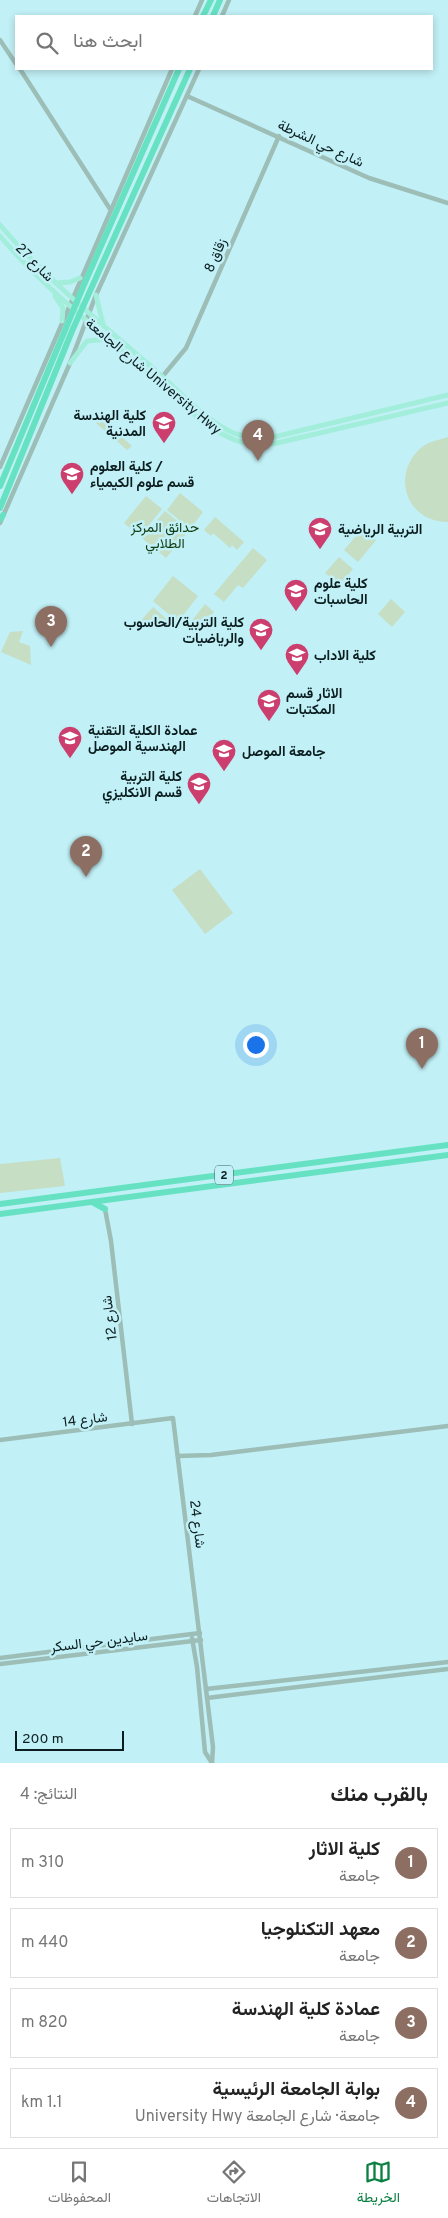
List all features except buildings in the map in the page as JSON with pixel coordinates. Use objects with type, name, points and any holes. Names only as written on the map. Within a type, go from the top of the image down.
[{"type":"highway","points":[[203,15],[210,0]]},
{"type":"highway","points":[[213,15],[220,0]]},
{"type":"highway","points":[[0,486],[64,323],[83,287],[180,70]]},
{"type":"highway","points":[[0,508],[72,331],[93,293],[190,70]]},
{"type":"highway","name":"2","points":[[0,1204],[170,1178],[364,1157],[446,1143]]},
{"type":"highway","name":"2","points":[[0,1214],[89,1206],[126,1198],[448,1155]]},
{"type":"highway","points":[[364,1157],[365,1166]]},
{"type":"highway","points":[[20,1193],[22,1202]]},
{"type":"highway","points":[[126,1198],[126,1206]]},
{"type":"highway","points":[[89,1206],[105,1209]]},
{"type":"main road","name":"شارع 27","points":[[0,225],[72,298]]},
{"type":"main road","name":"شارع 27","points":[[0,236],[69,305]]},
{"type":"main road","points":[[56,283],[65,284],[80,278]]},
{"type":"main road","points":[[44,282],[61,303],[64,323]]},
{"type":"main road","points":[[93,293],[103,325]]},
{"type":"main road","name":"شارع الجامعة University Hwy","points":[[72,298],[218,424],[230,431],[252,438],[274,437],[448,395]]},
{"type":"main road","name":"شارع الجامعة University Hwy","points":[[69,305],[204,421],[236,440],[250,444],[277,443],[448,402]]},
{"type":"main road","points":[[70,363],[87,341],[108,339]]},
{"type":"main road","points":[[385,411],[386,418]]},
{"type":"street","points":[[195,15],[202,0]]},
{"type":"street","points":[[222,15],[229,0]]},
{"type":"street","points":[[0,40],[15,62]]},
{"type":"street","points":[[21,70],[110,209]]},
{"type":"street","points":[[0,467],[64,323],[80,278],[172,70]]},
{"type":"street","points":[[0,523],[70,363],[89,313],[93,293],[199,70]]},
{"type":"street","name":"شارع حي الشرطة","points":[[187,96],[369,178],[448,203]]},
{"type":"street","name":"زقاق 8","points":[[162,377],[186,348],[279,136]]},
{"type":"street","name":"شارع 12","points":[[105,1209],[111,1241],[132,1424]]},
{"type":"street","name":"شارع 14","points":[[0,1440],[173,1418]]},
{"type":"street","name":"شارع 24","points":[[173,1418],[214,1754],[212,1763]]},
{"type":"street","points":[[178,1456],[212,1454],[448,1426]]},
{"type":"street","name":"سايدين حي السكر","points":[[0,1658],[200,1633]]},
{"type":"street","points":[[191,1634],[197,1667],[205,1752],[212,1763]]},
{"type":"street","name":"سايدين حي السكر","points":[[0,1664],[201,1640]]},
{"type":"street","points":[[206,1689],[448,1662]]},
{"type":"street","points":[[207,1698],[448,1669]]},
{"type":"street","points":[[346,1673],[346,1681]]},
{"type":"street","points":[[217,1688],[218,1696]]},
{"type":"green space","points":[[100,418],[132,446],[127,450],[96,423]]},
{"type":"green space","points":[[448,437],[448,522],[434,520],[422,514],[407,495],[405,483],[407,470],[412,458],[422,447]]},
{"type":"green space","name":"حدائق المركز الطلابي","points":[[180,493],[203,512],[190,529],[167,510]]},
{"type":"green space","name":"حدائق المركز الطلابي","points":[[146,496],[162,509],[140,536],[124,523]]},
{"type":"green space","name":"حدائق المركز الطلابي","points":[[165,511],[189,531],[166,558],[142,538]]},
{"type":"green space","name":"حدائق المركز الطلابي","points":[[215,517],[244,542],[237,550],[232,545],[230,548],[213,533],[211,536],[204,530]]},
{"type":"green space","points":[[362,529],[376,540],[358,562],[344,550]]},
{"type":"green space","points":[[253,548],[267,560],[243,588],[238,585],[224,602],[214,594]]},
{"type":"green space","points":[[339,557],[353,569],[339,585],[325,573]]},
{"type":"green space","points":[[173,576],[198,596],[178,622],[153,601]]},
{"type":"green space","points":[[391,599],[405,612],[392,627],[378,614]]},
{"type":"green space","points":[[205,604],[214,612],[195,635],[191,630],[191,622]]},
{"type":"green space","points":[[153,607],[171,623],[139,628],[138,624]]},
{"type":"green space","points":[[23,631],[19,642],[30,646],[31,665],[1,652],[10,632]]},
{"type":"green space","points":[[200,869],[233,913],[205,934],[172,890]]},
{"type":"green space","points":[[60,1158],[65,1186],[0,1193],[0,1164]]},
{"type":"place","name":"كلية الهندسة المدنية","points":[[164,444]]},
{"type":"place","name":"بوابة الجامعة الرئيسية","points":[[258,461]]},
{"type":"place","name":"كلية العلوم / قسم علوم الكيمياء","points":[[72,495]]},
{"type":"place","name":"التربية الرياضية","points":[[320,550]]},
{"type":"place","name":"كلية علوم الحاسبات","points":[[296,612]]},
{"type":"place","name":"عمادة كلية الهندسة","points":[[51,647]]},
{"type":"place","name":"كلية التربية/الحاسوب والرياضيات","points":[[261,651]]},
{"type":"place","name":"كلية الاداب","points":[[297,676]]},
{"type":"place","name":"الاثار قسم المكتبات","points":[[269,722]]},
{"type":"place","name":"عمادة الكلية التقنية الهندسية الموصل","points":[[70,759]]},
{"type":"place","name":"جامعة الموصل","points":[[224,772]]},
{"type":"place","name":"كلية التربية قسم الانكليزي","points":[[199,805]]},
{"type":"place","name":"معهد التكنلوجيا","points":[[86,877]]},
{"type":"place","name":"كلية الاثار","points":[[422,1069]]}]
